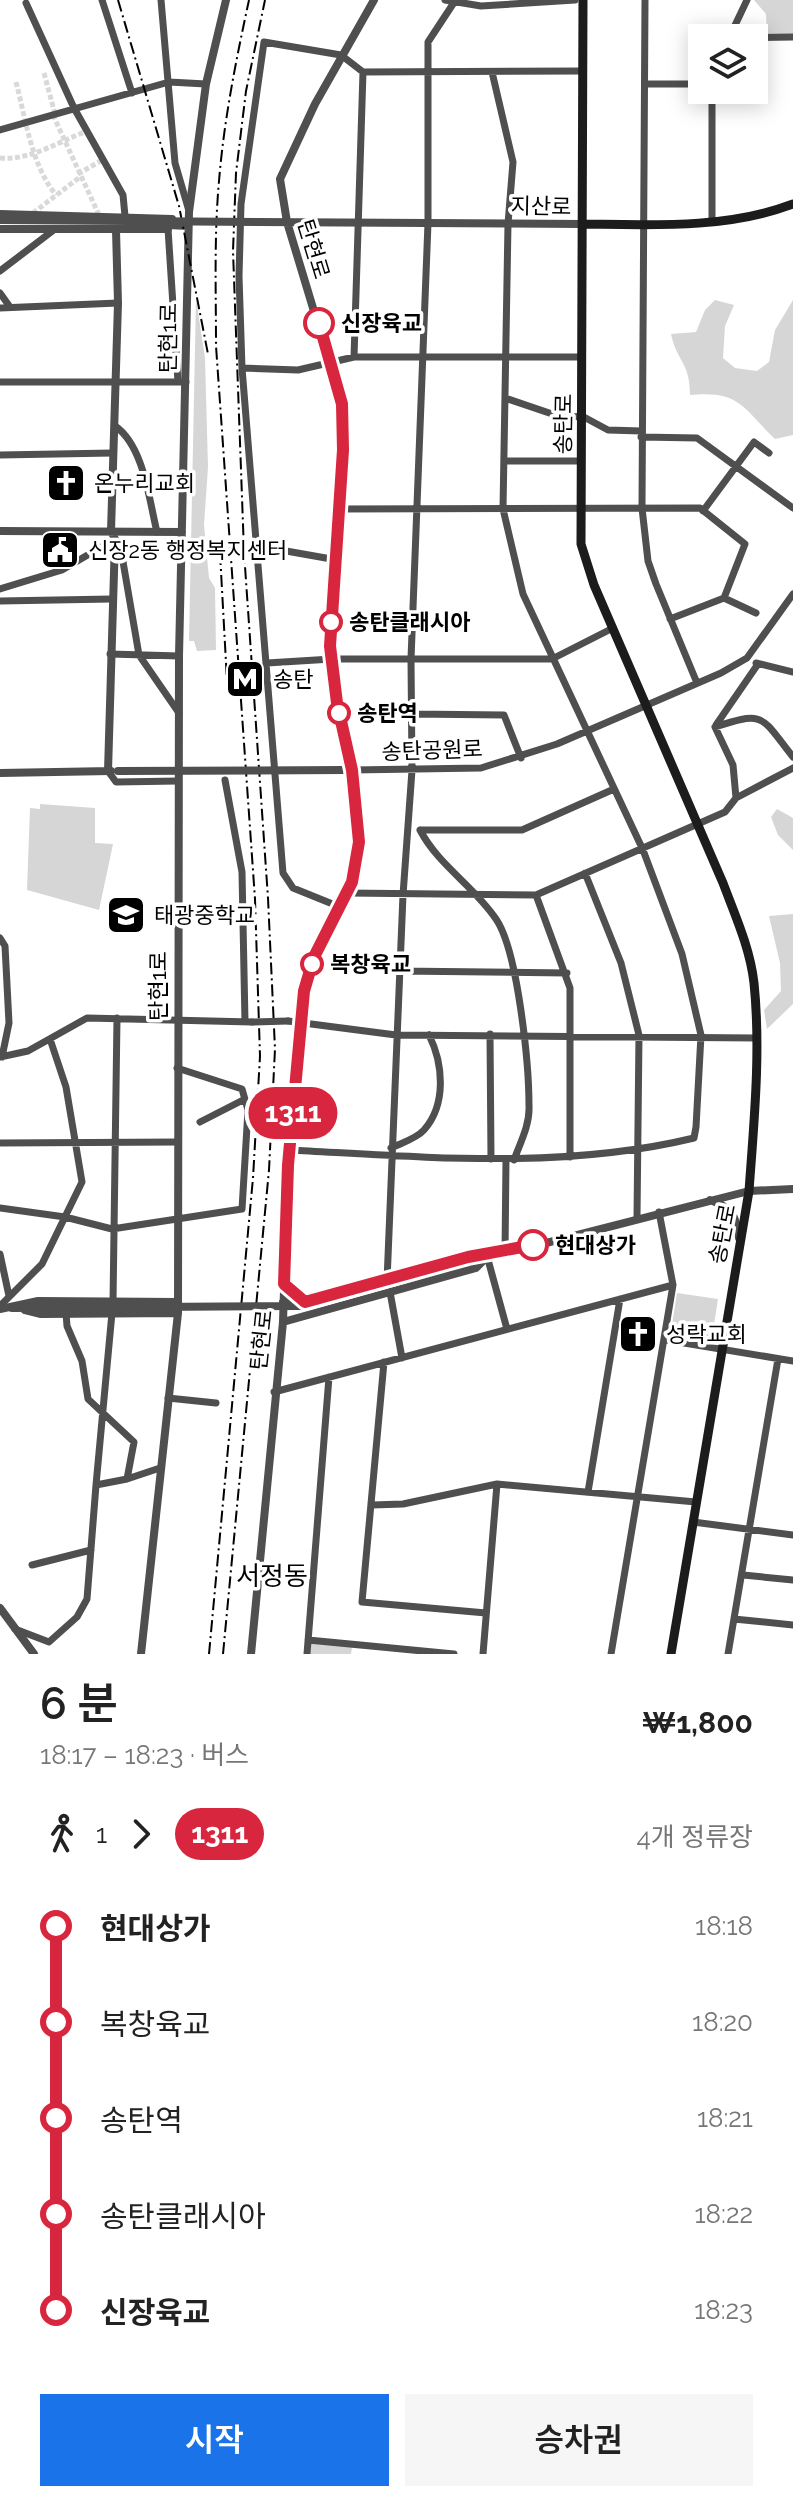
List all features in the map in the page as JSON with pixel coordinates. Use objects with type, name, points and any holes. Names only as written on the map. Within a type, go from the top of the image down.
[{"type":"main road","name":"송탄로","points":[[583,0],[581,544],[594,585],[742,933],[754,981],[756,1038],[749,1191],[671,1654]]},
{"type":"main road","name":"지산로","points":[[583,224],[712,222],[763,214],[793,204]]},
{"type":"street","points":[[102,0],[132,93]]},
{"type":"street","points":[[161,0],[175,163],[189,219]]},
{"type":"street","name":"탄현1로","points":[[141,1654],[178,1313],[176,1019],[179,656],[182,382],[189,219],[206,84],[226,0]]},
{"type":"street","name":"탄현로","points":[[251,1654],[283,1322],[290,1150],[304,991],[314,957],[346,893],[359,852],[332,659],[331,619],[340,509],[342,404],[287,222],[280,179],[295,142],[374,0]]},
{"type":"street","points":[[387,1281],[399,971],[412,770],[411,659],[428,223],[428,42],[449,2],[499,6],[575,0]]},
{"type":"street","points":[[645,0],[642,508],[648,561],[697,683]]},
{"type":"street","points":[[736,24],[747,0]]},
{"type":"street","points":[[26,3],[74,108],[118,184],[125,216]]},
{"type":"street","points":[[768,37],[793,37]]},
{"type":"street","points":[[340,907],[293,888],[283,873],[242,368],[241,223],[264,42],[341,55],[363,72],[583,71]]},
{"type":"street","points":[[354,357],[363,72]]},
{"type":"street","points":[[290,1150],[391,1151],[510,1159],[640,1151],[694,1138],[701,1035],[682,954],[643,850],[523,594],[503,509],[508,224],[513,162],[492,72]]},
{"type":"street","points":[[0,130],[169,82],[206,84]]},
{"type":"street","points":[[645,84],[688,84]]},
{"type":"street","points":[[712,104],[712,222]]},
{"type":"street","points":[[0,217],[189,219]]},
{"type":"street","name":"지산로","points":[[0,217],[583,224]]},
{"type":"street","points":[[0,382],[182,382],[168,225],[189,219]]},
{"type":"street","points":[[0,229],[168,229]]},
{"type":"street","points":[[0,271],[55,229]]},
{"type":"street","points":[[116,230],[118,303],[108,771],[116,782],[178,781]]},
{"type":"street","points":[[0,293],[10,307]]},
{"type":"street","points":[[0,308],[118,303]]},
{"type":"street","points":[[242,368],[298,370],[354,357],[582,357]]},
{"type":"street","points":[[505,398],[564,418],[582,416],[608,430],[697,438],[793,508]]},
{"type":"street","points":[[115,426],[122,430],[140,464],[157,532]]},
{"type":"street","points":[[702,510],[720,492],[754,442],[769,453]]},
{"type":"street","points":[[0,455],[113,453]]},
{"type":"street","points":[[504,461],[581,461]]},
{"type":"street","points":[[340,509],[702,510],[745,544],[724,598]]},
{"type":"street","points":[[0,531],[113,535],[182,532]]},
{"type":"street","points":[[0,589],[62,570],[113,535]]},
{"type":"street","points":[[113,535],[121,550],[139,655],[179,713]]},
{"type":"street","points":[[258,546],[337,560]]},
{"type":"street","name":"송탄공원로","points":[[0,773],[481,768],[521,758],[697,683],[747,658],[793,594]]},
{"type":"street","points":[[670,619],[724,598],[756,613]]},
{"type":"street","points":[[0,601],[111,599]]},
{"type":"street","points":[[267,663],[332,659],[552,659],[613,628]]},
{"type":"street","points":[[110,654],[179,656]]},
{"type":"street","points":[[747,658],[758,664],[793,672]]},
{"type":"street","points":[[715,727],[758,664]]},
{"type":"street","points":[[412,714],[504,715],[521,758]]},
{"type":"street","points":[[715,727],[748,716],[763,719],[793,757]]},
{"type":"street","points":[[715,727],[733,765],[736,798]]},
{"type":"street","points":[[346,893],[536,895],[698,826],[725,812],[736,798],[793,768]]},
{"type":"street","points":[[225,780],[242,872],[248,1022]]},
{"type":"street","points":[[410,830],[522,830],[614,789]]},
{"type":"street","points":[[420,830],[446,867],[479,895],[500,925],[515,972],[530,1108],[510,1159],[505,1253]]},
{"type":"street","points":[[585,873],[621,963],[639,1035],[637,1217]]},
{"type":"street","points":[[536,895],[567,973],[570,1157]]},
{"type":"street","points":[[0,938],[5,946],[9,1023],[1,1057],[28,1051],[87,1018],[301,1021],[396,1035],[701,1035],[756,1038]]},
{"type":"street","points":[[399,971],[567,973]]},
{"type":"street","points":[[15,1629],[49,1642],[77,1617],[87,1599],[113,1302],[117,1018]]},
{"type":"street","points":[[490,1034],[491,1159]]},
{"type":"street","points":[[391,1151],[424,1130],[442,1087],[440,1055],[429,1035]]},
{"type":"street","points":[[0,1307],[42,1264],[82,1182],[66,1087],[50,1039]]},
{"type":"street","points":[[0,1208],[65,1217],[112,1229],[242,1209],[248,1110],[242,1089],[177,1068]]},
{"type":"street","points":[[200,1122],[245,1099]]},
{"type":"street","points":[[0,1143],[178,1142]]},
{"type":"street","points":[[283,1302],[305,1302],[468,1257],[505,1253],[749,1191],[793,1189]]},
{"type":"street","points":[[710,1200],[727,1206],[736,1216],[739,1238]]},
{"type":"street","points":[[611,1654],[673,1285],[659,1212]]},
{"type":"street","points":[[0,1254],[9,1296]]},
{"type":"street","points":[[12,1308],[300,1306],[487,1256]]},
{"type":"street","points":[[283,1322],[476,1268],[487,1256]]},
{"type":"street","points":[[487,1256],[507,1329]]},
{"type":"street","points":[[284,1284],[305,1302]]},
{"type":"street","points":[[274,1392],[673,1285]]},
{"type":"street","points":[[390,1292],[402,1358]]},
{"type":"street","points":[[588,1492],[620,1299]]},
{"type":"street","points":[[12,1308],[38,1301],[177,1302]]},
{"type":"street","points":[[0,1307],[66,1313],[178,1313]]},
{"type":"street","points":[[66,1313],[67,1326],[82,1361],[88,1399],[134,1442],[127,1479]]},
{"type":"street","points":[[666,1340],[793,1361]]},
{"type":"street","points":[[728,1654],[778,1359]]},
{"type":"street","points":[[384,1362],[362,1602],[486,1613]]},
{"type":"street","points":[[307,1654],[329,1377]]},
{"type":"street","points":[[168,1398],[216,1403]]},
{"type":"street","points":[[96,1485],[160,1468]]},
{"type":"street","points":[[483,1654],[497,1484]]},
{"type":"street","points":[[372,1505],[403,1504],[497,1484],[696,1502]]},
{"type":"street","points":[[693,1522],[793,1535]]},
{"type":"street","points":[[32,1565],[91,1550]]},
{"type":"street","points":[[743,1575],[793,1580]]},
{"type":"street","points":[[0,1608],[34,1654]]},
{"type":"street","points":[[734,1619],[793,1625]]},
{"type":"street","points":[[308,1640],[454,1654]]},
{"type":"shaded area","points":[[754,0],[793,0],[793,35],[768,36],[766,14]]},
{"type":"shaded area","points":[[196,299],[205,358],[208,467],[204,525],[209,578],[215,588],[216,650],[197,651],[194,641],[189,641]]},
{"type":"shaded area","points":[[715,300],[734,305],[725,326],[723,358],[735,368],[757,371],[769,362],[775,330],[793,300],[793,435],[775,439],[747,410],[720,395],[690,395],[688,375],[671,334],[696,332],[705,310]]},
{"type":"shaded area","points":[[40,804],[95,808],[95,843],[113,844],[99,910],[27,890],[30,808],[40,809]]},
{"type":"shaded area","points":[[777,809],[793,818],[793,850],[778,835],[771,817]]},
{"type":"shaded area","points":[[793,914],[793,1004],[767,1029],[764,1010],[781,991],[780,963],[769,916]]},
{"type":"shaded area","points":[[677,1293],[718,1299],[711,1344],[670,1337]]},
{"type":"shaded area","points":[[311,1643],[352,1647],[351,1654],[310,1654]]},
{"type":"tunnel","points":[[44,73],[55,114]]},
{"type":"tunnel","points":[[16,82],[35,156],[56,195]]},
{"type":"tunnel","points":[[53,115],[99,215]]},
{"type":"tunnel","points":[[0,158],[33,153],[87,131]]},
{"type":"tunnel","points":[[78,174],[104,159]]},
{"type":"tunnel","points":[[33,213],[80,177]]},
{"type":"railway","points":[[118,0],[179,206],[208,354]]},
{"type":"railway","points":[[209,1654],[253,1178],[260,1056],[255,899],[216,346],[219,181],[231,90],[249,0]]},
{"type":"railway","points":[[223,1654],[269,1170],[275,1049],[268,898],[244,552],[233,251],[236,173],[246,91],[265,0]]},
{"type":"railway","points":[[220,553],[227,681]]},
{"type":"bus line","name":"1311","points":[[319,323],[342,404],[343,450],[330,646],[337,703],[352,770],[359,842],[352,882],[314,957],[304,991],[288,1165],[284,1284],[305,1302],[468,1257],[505,1253],[533,1245]]},
{"type":"place","name":"신장육교","points":[[319,323]]},
{"type":"place","name":"온누리교회","points":[[66,483]]},
{"type":"place","name":"신장2동 행정복지센터","points":[[60,550]]},
{"type":"place","name":"송탄클래시아","points":[[331,622]]},
{"type":"place","name":"송탄","points":[[245,679]]},
{"type":"place","name":"송탄역","points":[[339,713]]},
{"type":"place","name":"태광중학교","points":[[126,915]]},
{"type":"place","name":"복창육교","points":[[312,964]]},
{"type":"place","name":"현대상가","points":[[533,1245]]},
{"type":"place","name":"성락교회","points":[[638,1334]]},
{"type":"district","name":"서정동","points":[[272,1576]]}]
